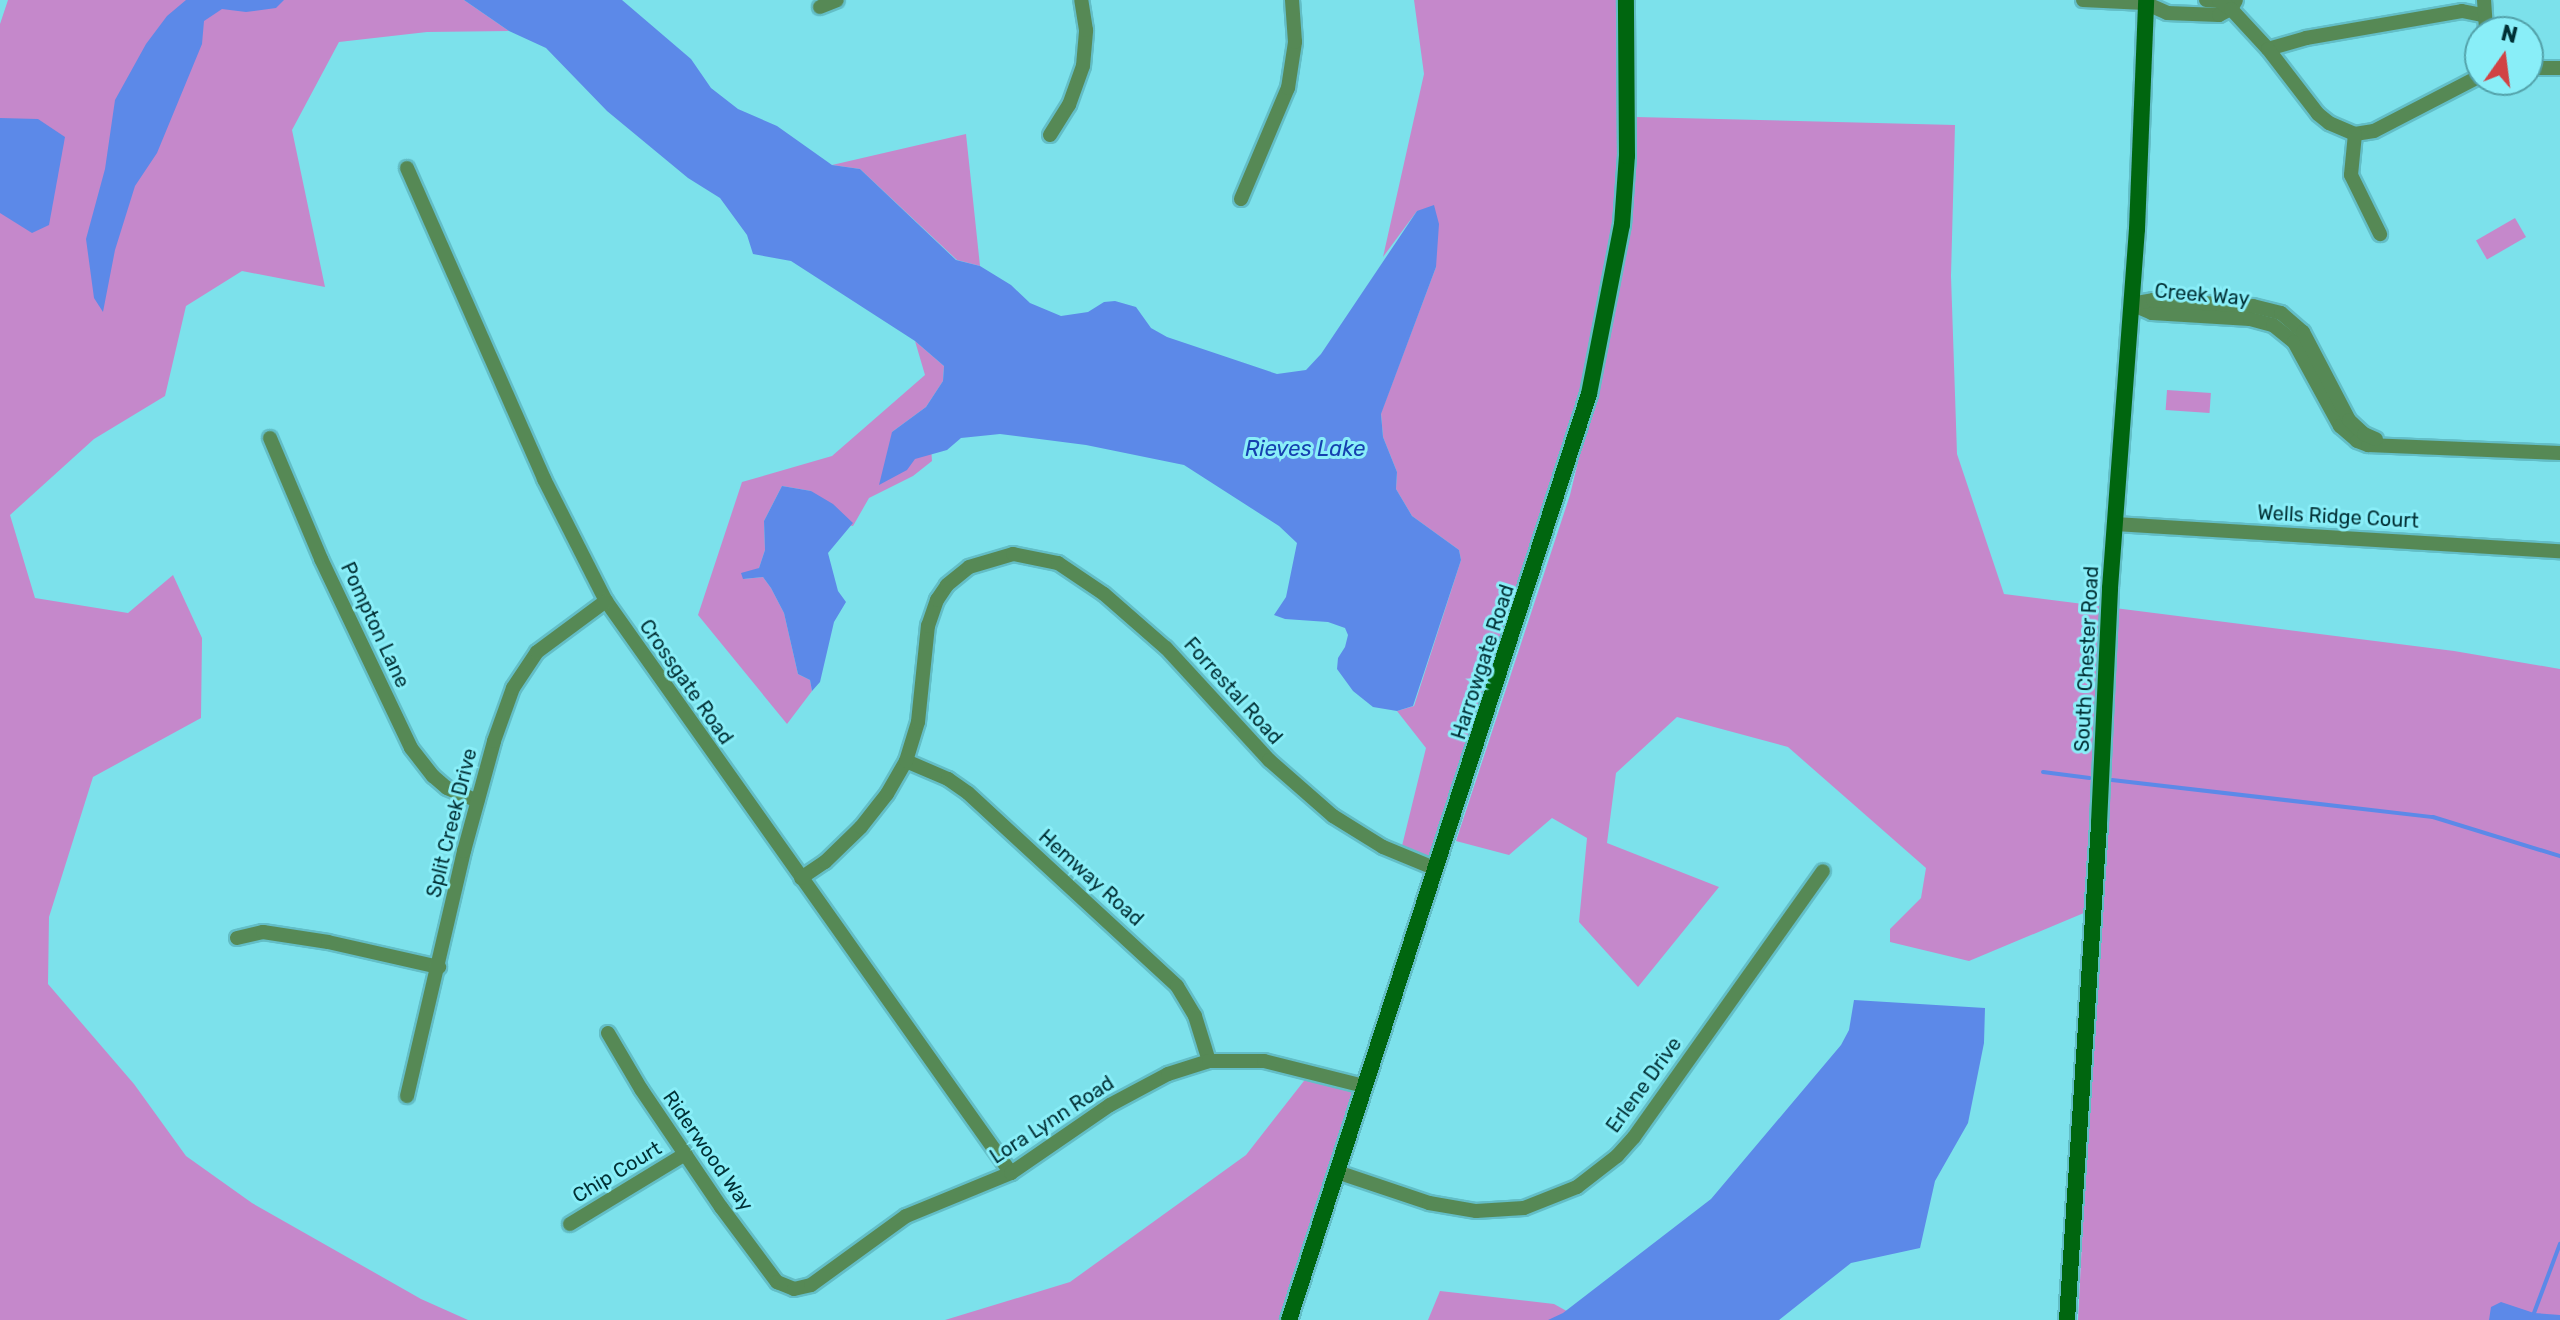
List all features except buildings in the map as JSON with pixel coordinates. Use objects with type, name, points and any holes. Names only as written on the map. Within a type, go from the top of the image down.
[{"type":"main road","name":"Harrowgate Road","points":[[1289,1320],[1574,449],[1593,380],[1622,225],[1627,156],[1626,0]]},
{"type":"main road","name":"South Chester Road","points":[[2067,1320],[2148,1]]},
{"type":"street","points":[[820,7],[837,0]]},
{"type":"street","points":[[1050,135],[1069,105],[1083,66],[1086,30],[1081,0]]},
{"type":"street","points":[[1241,199],[1288,88],[1295,42],[1292,0]]},
{"type":"street","points":[[2083,0],[2148,1],[2167,13],[2219,15],[2234,4]]},
{"type":"street","points":[[2206,0],[2234,4],[2318,114],[2329,123],[2355,134],[2374,131],[2464,84]]},
{"type":"street","points":[[2268,49],[2306,38],[2483,8]]},
{"type":"street","points":[[2355,134],[2351,175],[2380,234]]},
{"type":"street","name":"Crossgate Road","points":[[407,168],[544,479],[606,601],[1011,1173]]},
{"type":"street","name":"Creek Way","points":[[2131,304],[2153,300],[2253,306],[2281,313],[2303,332],[2355,427],[2372,438],[2408,445],[2560,453]]},
{"type":"street","name":"Pompton Lane","points":[[270,438],[321,559],[411,748],[433,776],[477,801]]},
{"type":"street","name":"Wells Ridge Court","points":[[2114,524],[2560,551]]},
{"type":"street","name":"Forrestal Road","points":[[906,761],[918,722],[932,611],[956,577],[997,556],[1013,554],[1046,558],[1078,575],[1158,640],[1269,760],[1333,816],[1383,847],[1436,869]]},
{"type":"street","name":"Split Creek Drive","points":[[407,1096],[477,801],[499,726],[522,671],[537,652],[606,601]]},
{"type":"street","points":[[801,878],[825,862],[861,827],[887,794],[906,761]]},
{"type":"street","name":"Hemway Road","points":[[906,761],[928,769],[968,793],[1177,986],[1195,1016],[1209,1061]]},
{"type":"street","name":"Erlene Drive","points":[[1337,1172],[1429,1203],[1476,1211],[1524,1208],[1577,1187],[1617,1156],[1634,1137],[1823,871]]},
{"type":"street","points":[[237,938],[263,932],[328,942],[439,967]]},
{"type":"street","name":"Riderwood Way","points":[[608,1033],[685,1154],[783,1285]]},
{"type":"street","name":"Lora Lynn Road","points":[[783,1285],[794,1289],[811,1285],[906,1216],[1011,1173],[1135,1090],[1209,1061],[1264,1061],[1364,1086]]},
{"type":"street","name":"Chip Court","points":[[570,1224],[685,1154]]},
{"type":"shaded area","points":[[8,0],[464,0],[509,31],[427,32],[339,42],[292,130],[325,287],[242,271],[186,306],[165,396],[94,439],[10,515],[35,598],[128,613],[173,575],[202,638],[201,718],[93,777],[49,917],[48,984],[134,1084],[186,1156],[252,1203],[421,1299],[468,1320],[0,1320],[0,24]]},
{"type":"shaded area","points":[[1414,0],[1625,0],[1628,94],[1608,310],[1436,869],[1400,854],[1426,748],[1397,711],[1414,706],[1461,560],[1459,550],[1412,516],[1396,489],[1397,472],[1383,437],[1381,413],[1436,267],[1417,211],[1383,257],[1424,74]]},
{"type":"shaded area","points":[[1636,117],[1955,125],[1951,276],[1957,454],[2004,594],[2454,651],[2560,669],[2560,1320],[2078,1320],[2105,790],[2091,910],[1969,961],[1890,942],[1890,929],[1921,898],[1926,868],[1788,747],[1677,717],[1616,773],[1607,843],[1719,887],[1638,987],[1579,922],[1587,838],[1552,818],[1509,855],[1456,841],[1570,495],[1621,282],[1635,167]]},
{"type":"shaded area","points":[[966,134],[980,266],[957,260],[860,169],[832,165]]},
{"type":"shaded area","points":[[2515,218],[2526,237],[2487,260],[2476,240]]},
{"type":"shaded area","points":[[915,341],[944,366],[943,381],[926,407],[892,432],[931,447],[932,461],[913,476],[869,498],[853,526],[840,524],[811,491],[782,486],[764,521],[765,550],[759,568],[744,579],[763,577],[771,588],[784,613],[798,674],[810,680],[812,691],[787,724],[698,615],[742,482],[832,456],[925,375]]},
{"type":"shaded area","points":[[2167,390],[2211,393],[2209,413],[2166,410]]},
{"type":"shaded area","points":[[1311,1072],[1364,1086],[1289,1320],[945,1320],[1070,1282],[1246,1155]]},
{"type":"shaded area","points":[[1440,1291],[1554,1304],[1583,1320],[1428,1320]]},
{"type":"water","points":[[186,0],[284,0],[276,8],[246,12],[222,9],[204,21],[202,44],[157,153],[135,186],[115,250],[103,312],[94,298],[86,239],[105,169],[115,100],[146,44],[167,16]]},
{"type":"water","name":"Rieves Lake","points":[[464,0],[622,0],[691,59],[711,88],[738,109],[777,126],[832,165],[860,169],[956,260],[980,266],[1011,285],[1030,303],[1061,316],[1088,312],[1104,302],[1115,301],[1136,307],[1151,328],[1167,337],[1277,374],[1306,370],[1321,354],[1417,211],[1434,205],[1439,224],[1436,267],[1381,414],[1383,437],[1397,472],[1396,489],[1412,516],[1459,550],[1461,560],[1413,706],[1397,711],[1373,707],[1353,691],[1337,669],[1338,658],[1348,635],[1345,628],[1328,622],[1285,619],[1274,615],[1286,597],[1297,543],[1279,526],[1184,465],[1086,445],[1000,434],[961,438],[947,450],[915,459],[907,470],[879,485],[892,432],[926,407],[943,381],[944,366],[915,341],[791,261],[753,254],[747,235],[720,198],[688,178],[607,111],[546,48],[509,31]]},
{"type":"water","points":[[0,118],[38,119],[65,137],[49,225],[32,233],[0,213]]},
{"type":"water","points":[[782,486],[811,491],[833,504],[853,523],[828,553],[838,591],[846,602],[834,622],[820,682],[812,691],[810,680],[798,674],[784,613],[771,588],[763,577],[743,579],[741,573],[759,568],[765,550],[764,521]]},
{"type":"water","points":[[1854,1000],[1985,1008],[1984,1043],[1968,1123],[1935,1181],[1920,1248],[1851,1263],[1779,1320],[1548,1320],[1563,1313],[1711,1199],[1841,1045],[1849,1030]]},
{"type":"water","points":[[2501,1302],[2534,1313],[2560,1315],[2560,1320],[2489,1320],[2491,1307]]},
{"type":"waterway","points":[[2043,772],[2090,778]]},
{"type":"waterway","points":[[2112,780],[2433,817],[2560,856]]},
{"type":"waterway","points":[[2534,1313],[2560,1244]]}]
